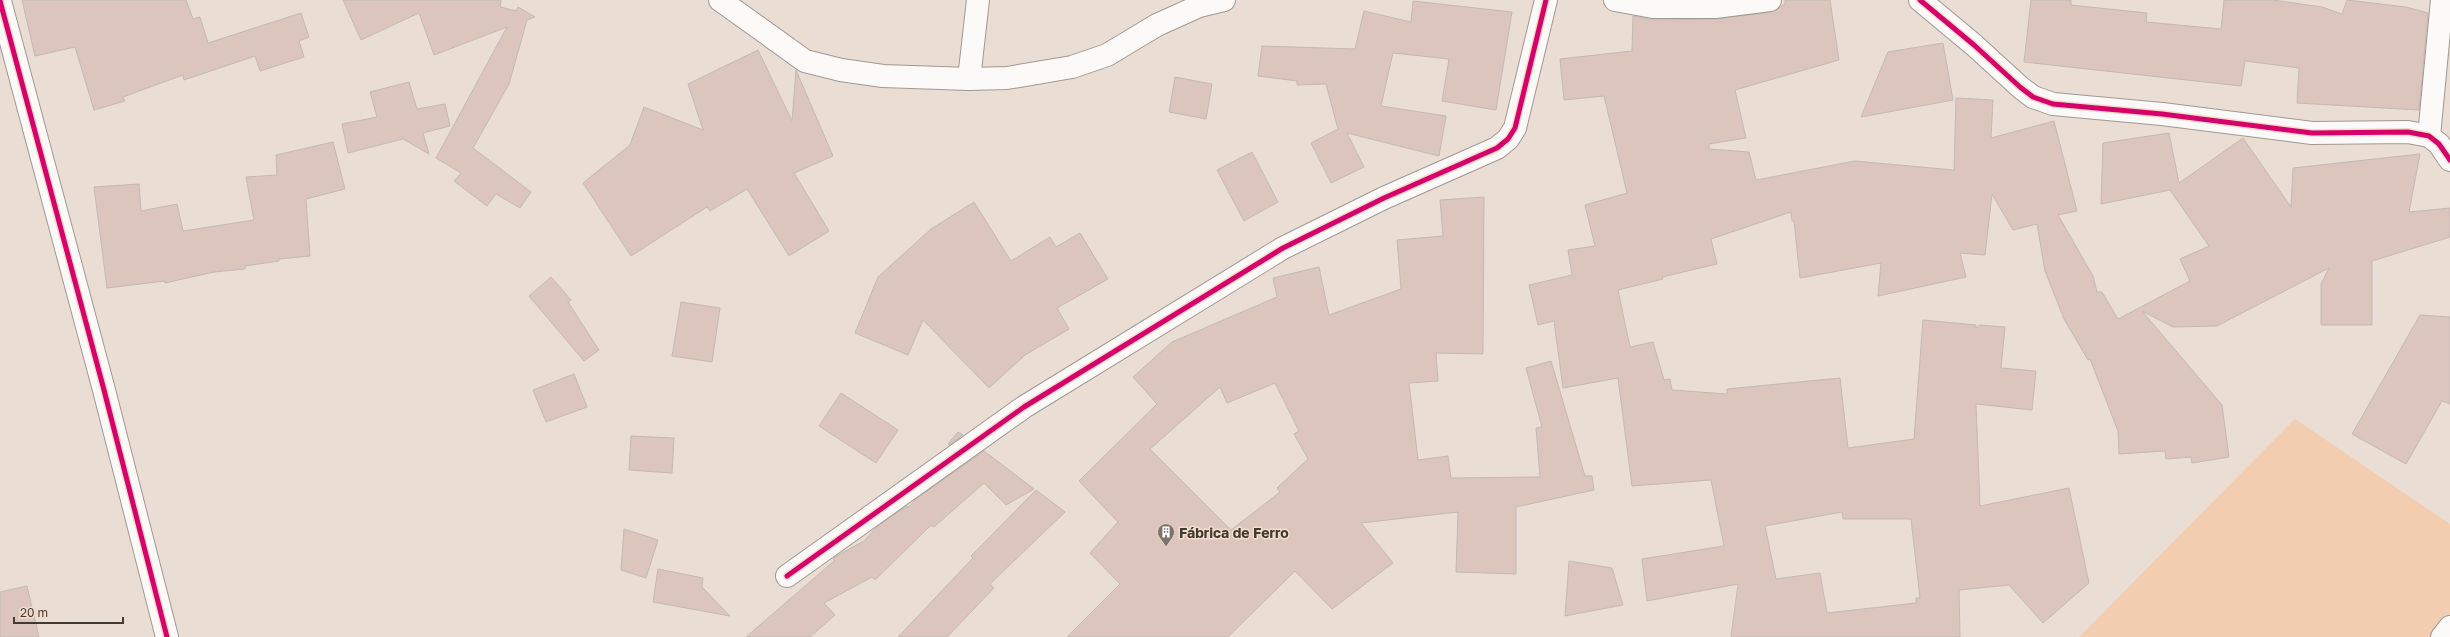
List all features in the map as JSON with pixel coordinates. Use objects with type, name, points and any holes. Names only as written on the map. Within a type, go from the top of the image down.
[{"type":"street","points":[[720,0],[805,61],[841,70],[883,76],[969,79],[1007,78],[1072,67],[1108,55],[1157,25],[1199,6],[1224,0]]},
{"type":"street","points":[[969,79],[978,0]]},
{"type":"street","points":[[787,576],[1024,407],[1283,248],[1384,198],[1497,148],[1508,139],[1515,128],[1546,0]]},
{"type":"street","points":[[1615,0],[1653,6],[1715,7],[1770,0]]},
{"type":"street","points":[[1920,0],[1974,45],[2020,87],[2033,97],[2053,104],[2162,114],[2312,133],[2379,131],[2408,132],[2429,136],[2439,144],[2450,160]]},
{"type":"street","points":[[2429,136],[2442,0]]},
{"type":"street","points":[[0,1],[104,390],[167,637]]},
{"type":"street","points":[[2442,637],[2450,627]]},
{"type":"shaded area","points":[[2295,419],[2450,524],[2450,630],[2445,637],[2079,637]]},
{"type":"building","points":[[22,0],[186,0],[193,19],[200,17],[208,43],[301,13],[309,37],[299,41],[304,57],[260,71],[255,56],[184,80],[183,75],[123,97],[125,101],[94,110],[75,47],[35,56]]},
{"type":"building","points":[[343,0],[501,0],[500,7],[516,11],[518,7],[535,17],[527,20],[509,84],[473,148],[531,192],[520,208],[496,194],[487,206],[454,181],[461,173],[436,158],[507,27],[434,55],[419,13],[361,40]]},
{"type":"building","points":[[1785,0],[1830,0],[1839,60],[1735,90],[1746,138],[1709,144],[1709,149],[1749,152],[1756,180],[1855,161],[1954,170],[1956,98],[1993,100],[1991,138],[2054,121],[2077,211],[2058,215],[2093,276],[2097,292],[2102,292],[2118,319],[2190,281],[2180,259],[2209,246],[2170,190],[2101,204],[2103,143],[2169,133],[2179,183],[2243,138],[2291,207],[2293,168],[2420,154],[2409,212],[2450,208],[2450,237],[2372,261],[2372,325],[2321,325],[2321,284],[2329,268],[2217,326],[2173,327],[2142,311],[2222,405],[2229,457],[2192,463],[2191,457],[2166,459],[2165,451],[2119,454],[2118,431],[2090,359],[2088,360],[2064,319],[2045,271],[2037,224],[2013,230],[1992,194],[1985,255],[1960,253],[1966,277],[1878,296],[1881,263],[1800,278],[1794,221],[1792,221],[1791,212],[1711,239],[1717,264],[1662,277],[1663,279],[1618,290],[1630,347],[1653,342],[1664,380],[1670,379],[1672,390],[1727,394],[1727,389],[1840,378],[1848,448],[1914,439],[1923,320],[1976,325],[1976,328],[1980,325],[2005,327],[2001,368],[2036,371],[2032,410],[1976,404],[1980,506],[2069,488],[2089,583],[2043,623],[2009,585],[1959,590],[1960,637],[1731,637],[1738,584],[1647,601],[1642,559],[1724,546],[1711,480],[1632,486],[1618,378],[1563,388],[1554,321],[1538,325],[1529,285],[1572,275],[1568,250],[1595,246],[1585,205],[1627,193],[1604,96],[1564,100],[1560,59],[1632,51],[1633,16],[1653,20],[1717,19],[1772,12],[1785,4]],"holes":[[[1842,512],[1843,519],[1911,519],[1920,598],[1916,598],[1916,603],[1827,613],[1820,573],[1776,579],[1765,526]]]},
{"type":"building","points":[[2031,0],[2071,0],[2071,5],[2147,13],[2146,22],[2221,29],[2224,0],[2273,0],[2322,7],[2342,14],[2347,0],[2406,7],[2428,13],[2419,110],[2297,103],[2299,68],[2245,61],[2241,86],[2024,62]]},
{"type":"building","points":[[1413,1],[1512,12],[1496,110],[1442,101],[1449,59],[1393,53],[1381,106],[1446,116],[1439,156],[1347,133],[1364,167],[1331,183],[1311,143],[1338,129],[1326,84],[1297,85],[1297,81],[1258,76],[1262,46],[1355,49],[1364,11],[1411,22]]},
{"type":"building","points":[[1943,43],[1953,100],[1861,117],[1888,52]]},
{"type":"building","points":[[758,50],[792,121],[796,70],[833,156],[794,173],[829,231],[789,256],[747,189],[710,211],[707,207],[631,256],[583,183],[630,145],[644,107],[703,130],[688,84]]},
{"type":"building","points":[[1175,77],[1212,84],[1206,119],[1169,112]]},
{"type":"building","points":[[409,82],[417,109],[445,104],[450,126],[423,133],[429,154],[403,139],[348,153],[342,124],[377,117],[370,92]]},
{"type":"building","points":[[333,142],[345,189],[306,199],[310,256],[279,259],[279,261],[245,266],[245,269],[214,272],[165,283],[165,281],[107,288],[94,187],[139,184],[141,211],[177,204],[183,231],[254,220],[246,177],[277,175],[276,155]]},
{"type":"building","points":[[1252,152],[1278,202],[1244,221],[1217,170]]},
{"type":"building","points":[[1484,197],[1483,354],[1436,353],[1438,381],[1409,383],[1418,460],[1448,456],[1451,478],[1540,477],[1536,428],[1542,427],[1526,368],[1551,361],[1585,476],[1592,476],[1594,490],[1516,507],[1516,574],[1456,572],[1458,512],[1361,523],[1393,563],[1332,609],[1295,571],[1228,637],[1067,637],[1120,584],[1090,553],[1118,522],[1079,481],[1157,404],[1133,377],[1172,342],[1277,297],[1273,278],[1319,267],[1329,315],[1401,289],[1397,240],[1443,236],[1440,200]],"holes":[[[1275,383],[1299,431],[1294,434],[1308,459],[1277,488],[1280,492],[1231,530],[1150,449],[1220,387],[1227,403]]]},
{"type":"building","points":[[974,202],[1011,261],[1050,237],[1056,247],[1080,233],[1108,279],[1057,308],[1069,329],[1025,355],[989,388],[923,320],[908,355],[855,333],[878,277],[931,229]]},
{"type":"building","points":[[551,277],[571,300],[568,302],[599,350],[584,361],[529,296]]},
{"type":"building","points":[[681,302],[720,308],[712,362],[672,356]]},
{"type":"building","points":[[2420,315],[2450,317],[2450,404],[2442,401],[2406,464],[2352,434]]},
{"type":"building","points":[[574,374],[587,407],[546,422],[533,390]]},
{"type":"building","points":[[841,393],[898,430],[876,463],[819,426]]},
{"type":"building","points":[[958,432],[963,435],[949,445],[948,444]]},
{"type":"building","points":[[631,436],[674,438],[672,473],[629,470]]},
{"type":"building","points":[[984,451],[1034,489],[1006,505],[984,483],[934,527],[931,525],[875,580],[872,577],[824,603],[835,615],[810,637],[746,637],[834,561],[833,558],[864,541],[879,525],[907,506],[909,507],[916,499]]},
{"type":"building","points":[[1036,490],[1065,512],[990,584],[994,588],[947,637],[898,637],[973,558],[971,556]]},
{"type":"building","points":[[624,529],[658,540],[646,578],[621,570]]},
{"type":"building","points":[[1569,561],[1612,568],[1623,605],[1565,616]]},
{"type":"building","points":[[658,569],[703,578],[702,587],[730,616],[653,602]]},
{"type":"building","points":[[27,586],[39,637],[0,637],[0,592]]},
{"type":"cycle path","points":[[787,576],[1024,407],[1283,248],[1384,198],[1497,148],[1508,139],[1515,128],[1546,0]]},
{"type":"cycle path","points":[[1920,0],[1974,45],[2020,87],[2033,97],[2053,104],[2162,114],[2312,133],[2408,132],[2429,136],[2439,144],[2450,160]]},
{"type":"cycle path","points":[[0,1],[104,390],[167,637]]},
{"type":"place","name":"Fábrica de Ferro","points":[[1166,547]]}]
